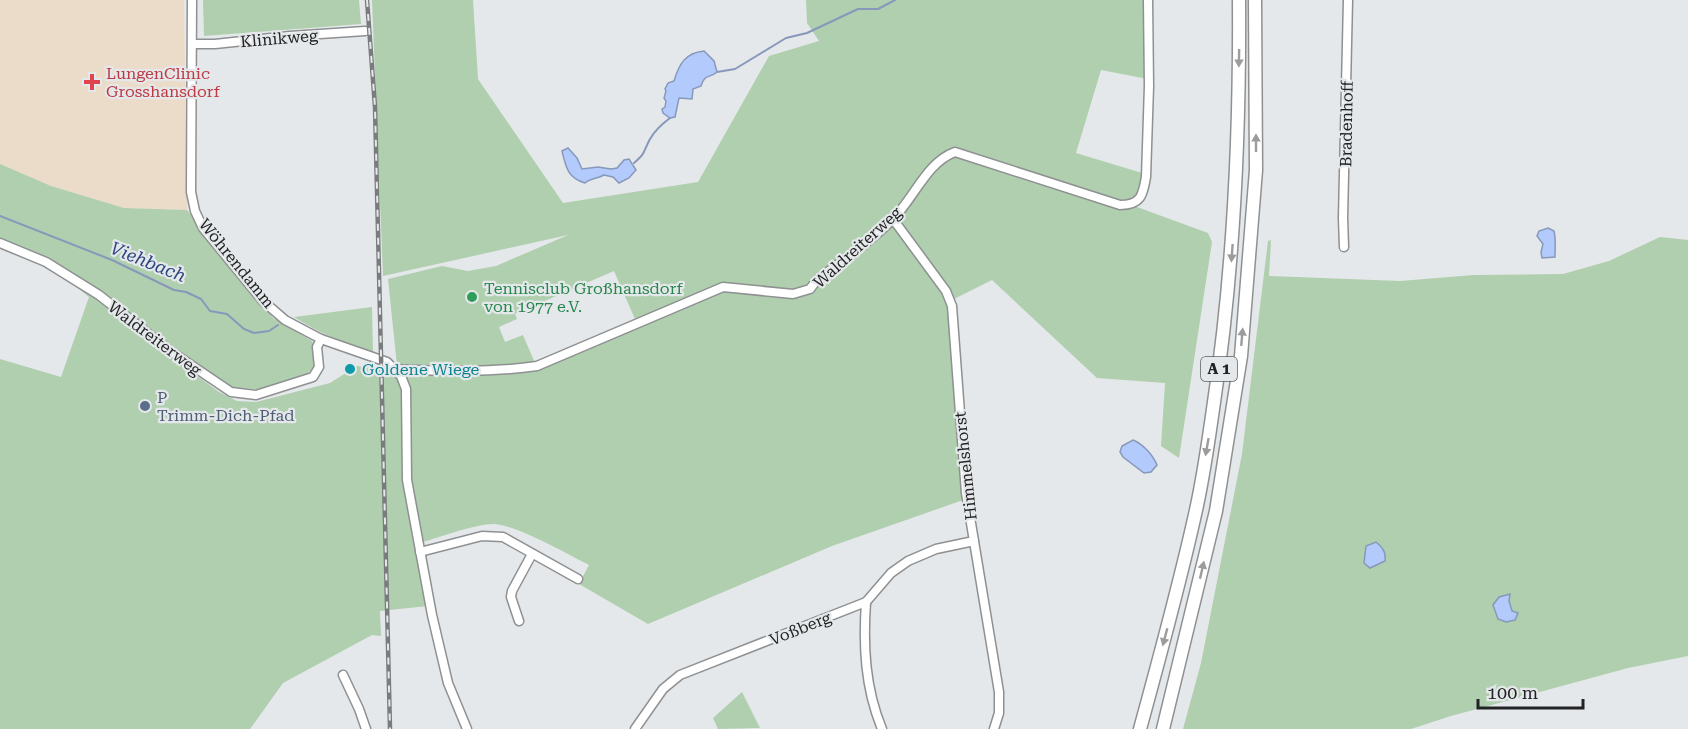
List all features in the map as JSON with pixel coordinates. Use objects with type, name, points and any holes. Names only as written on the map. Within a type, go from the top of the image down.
[{"type":"highway","name":"A 1","points":[[1140,729],[1197,508],[1222,352],[1237,171],[1239,0]]},
{"type":"highway","name":"A 1","points":[[1163,729],[1216,512],[1241,356],[1256,170],[1256,0]]},
{"type":"street","name":"Wöhrendamm","points":[[192,0],[191,192],[195,211],[203,228],[263,300],[285,320],[321,339],[387,362],[393,369]]},
{"type":"street","name":"Waldreiterweg","points":[[393,369],[456,372],[510,370],[537,366],[723,286],[793,294],[810,289],[816,281],[893,219],[917,190],[933,165],[944,156],[955,152],[1120,205],[1130,205],[1139,200],[1144,190],[1146,177],[1149,86],[1148,0]]},
{"type":"street","name":"Bradenhoff","points":[[1344,247],[1348,0]]},
{"type":"street","name":"Klinikweg","points":[[193,45],[365,31]]},
{"type":"street","name":"Himmelshorst","points":[[893,219],[946,291],[952,306],[963,466],[999,692],[999,713],[994,729]]},
{"type":"street","name":"Waldreiterweg","points":[[0,243],[46,262],[99,295],[169,350],[231,392],[256,395],[313,377],[320,367],[316,347],[321,339]]},
{"type":"street","points":[[393,369],[401,376],[406,389],[407,480],[443,664],[448,683],[467,729]]},
{"type":"street","points":[[420,552],[493,535],[503,537],[578,579]]},
{"type":"street","name":"Voßberg","points":[[635,729],[663,689],[690,670],[866,602],[891,573],[908,561],[936,549],[974,541]]},
{"type":"street","points":[[519,621],[511,597],[512,591],[532,555]]},
{"type":"street","points":[[866,602],[864,642],[869,687],[882,729]]},
{"type":"street","points":[[343,675],[360,709],[366,729]]},
{"type":"shaded area","name":"LungenClinic Grosshansdorf","points":[[0,0],[184,0],[187,210],[124,208],[51,186],[0,164]]},
{"type":"green space","points":[[203,0],[359,0],[361,24],[204,36]]},
{"type":"green space","points":[[372,0],[473,0],[478,79],[563,203],[698,182],[769,56],[819,41],[807,23],[806,0],[1153,0],[1148,79],[1101,70],[1076,153],[1142,173],[1137,207],[1208,233],[1212,242],[1179,458],[1161,446],[1165,383],[1097,378],[992,280],[952,300],[966,499],[832,546],[648,624],[579,584],[589,565],[542,541],[505,526],[488,524],[469,528],[423,542],[418,551],[428,606],[380,611],[381,636],[372,635],[283,683],[250,729],[0,729],[0,359],[61,377],[89,297],[46,262],[0,243],[0,164],[51,186],[124,208],[187,210],[273,318],[312,341],[317,364],[307,374],[258,389],[233,388],[165,352],[219,392],[237,401],[256,402],[330,383],[357,366],[395,371],[510,373],[638,326],[614,271],[515,314],[517,319],[499,327],[505,342],[523,335],[535,363],[502,367],[397,366],[388,279],[442,266],[468,271],[496,266],[568,235],[383,276]]},
{"type":"green space","points":[[1660,237],[1688,240],[1688,656],[1628,668],[1411,729],[1183,729],[1201,663],[1242,454],[1268,241],[1271,240],[1269,276],[1400,281],[1474,275],[1563,274],[1609,261]]},
{"type":"green space","points":[[372,307],[373,352],[332,337],[294,317]]},
{"type":"green space","points":[[742,692],[760,728],[718,729],[713,718]]},
{"type":"water","points":[[704,51],[714,61],[717,72],[706,78],[701,86],[693,89],[692,99],[679,98],[675,117],[670,118],[663,113],[662,109],[665,107],[665,89],[668,83],[674,81],[678,69],[687,57]]},
{"type":"water","points":[[568,148],[577,158],[582,169],[617,168],[624,160],[629,159],[636,170],[629,178],[619,183],[613,177],[604,175],[585,183],[571,175],[567,167],[562,151]]},
{"type":"water","points":[[1548,228],[1554,231],[1555,257],[1542,258],[1543,244],[1537,236],[1539,231]]},
{"type":"water","points":[[1133,440],[1144,447],[1155,461],[1157,465],[1151,472],[1144,473],[1120,452],[1122,446]]},
{"type":"water","points":[[1376,542],[1384,550],[1385,561],[1370,568],[1364,563],[1366,546]]},
{"type":"water","points":[[1510,594],[1509,601],[1512,611],[1518,613],[1515,620],[1506,622],[1498,619],[1493,605],[1499,597]]},
{"type":"waterway","points":[[717,72],[735,69],[786,38],[807,33],[858,9],[878,9],[895,0]]},
{"type":"waterway","points":[[634,163],[654,133],[670,118]]},
{"type":"waterway","name":"Viehbach","points":[[0,216],[112,260],[174,290],[186,292],[201,299],[210,311],[227,314],[244,329],[254,333],[269,331],[278,325]]},
{"type":"railway","points":[[367,0],[375,107],[390,729]]},
{"type":"place","name":"LungenClinic Grosshansdorf","points":[[92,82]]},
{"type":"place","name":"Tennisclub Großhansdorf von 1977 e.V.","points":[[472,297]]},
{"type":"place","name":"Goldene Wiege","points":[[350,369]]},
{"type":"place","name":"P Trimm-Dich-Pfad","points":[[145,406]]}]
